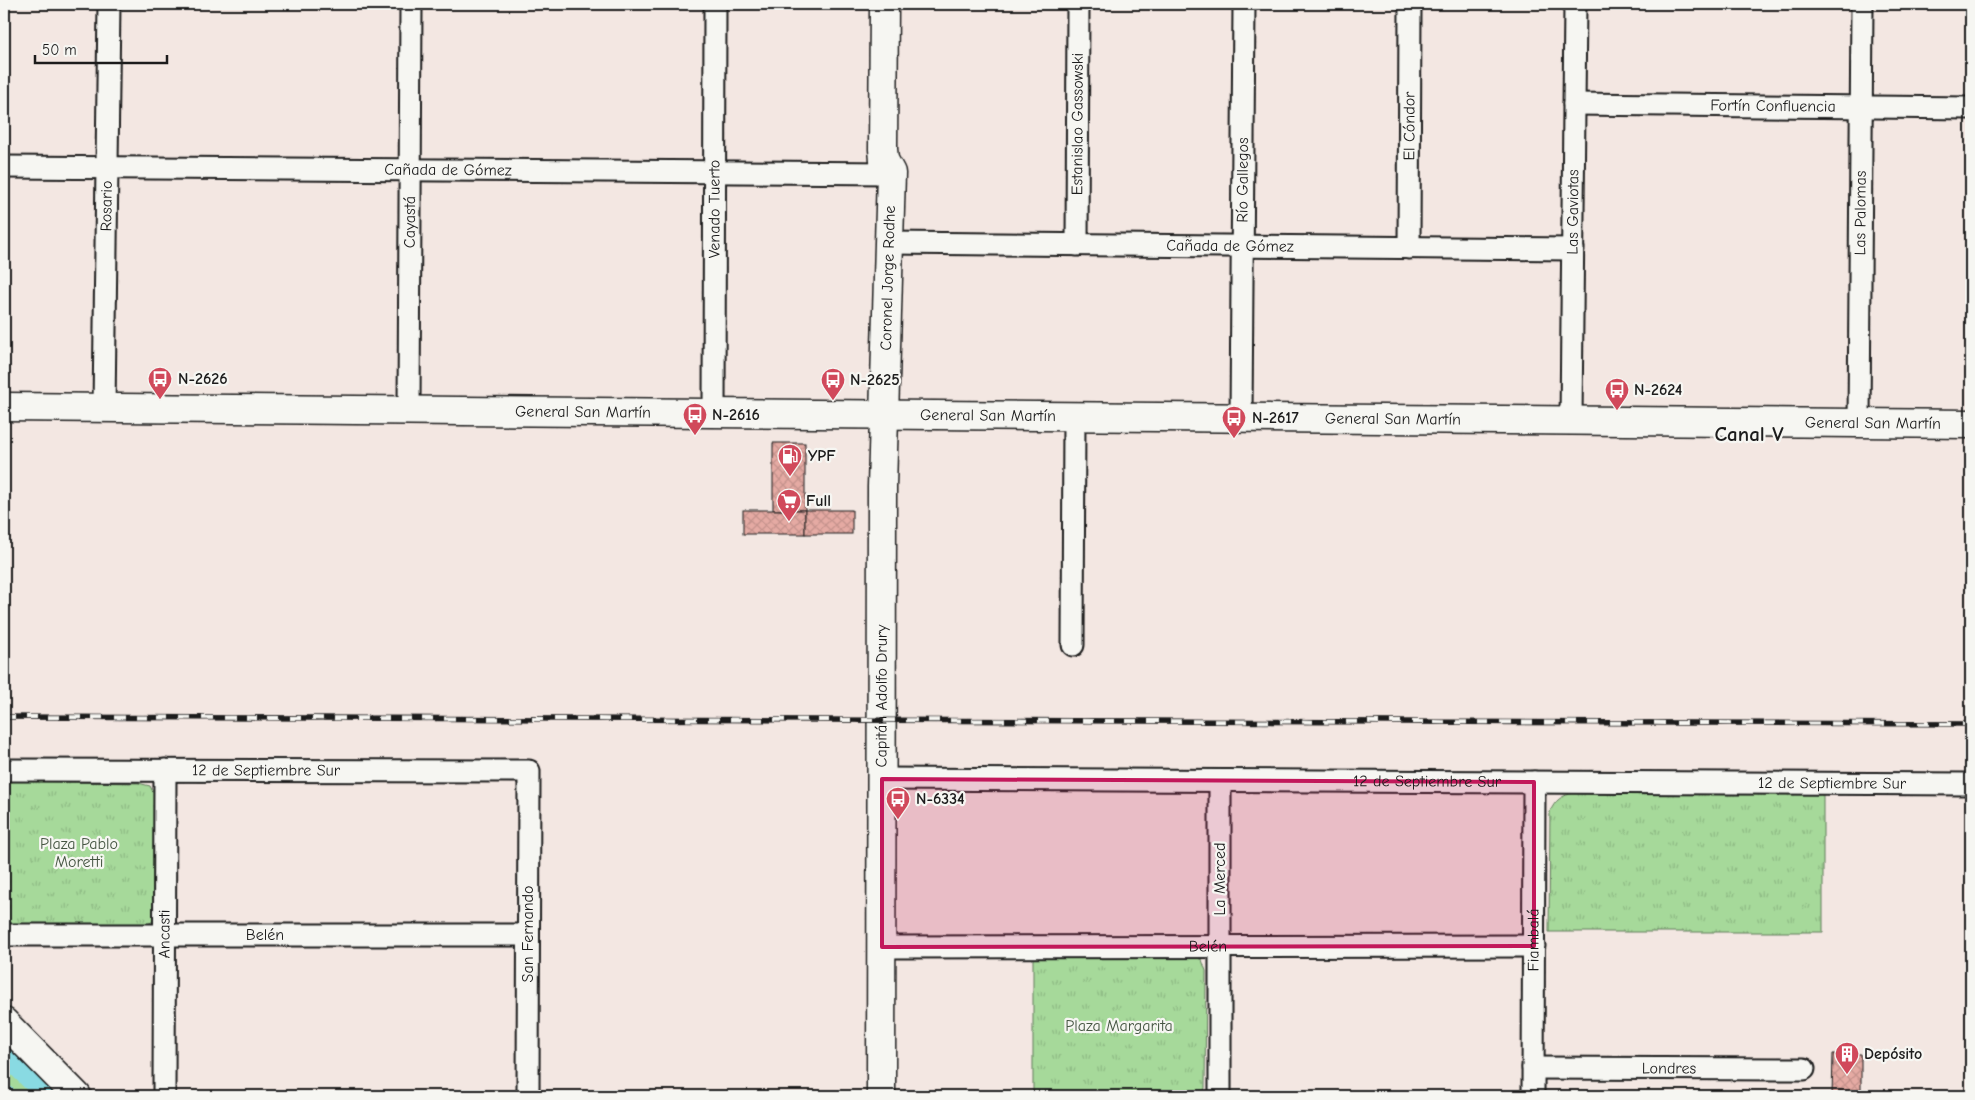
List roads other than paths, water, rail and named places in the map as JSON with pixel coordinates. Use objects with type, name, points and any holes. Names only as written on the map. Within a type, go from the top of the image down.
[{"type":"main road","name":"Coronel Jorge Rodhe","points":[[884,4],[883,149],[884,160],[891,173]]},
{"type":"main road","name":"Coronel Jorge Rodhe","points":[[885,415],[891,173],[901,149],[902,4]]},
{"type":"main road","name":"General San Martín","points":[[4,407],[1971,424]]},
{"type":"main road","name":"Capitán Adolfo Drury","points":[[881,1096],[882,487],[885,415]]},
{"type":"main road","points":[[4,1022],[77,1096]]},
{"type":"street","name":"Rosario","points":[[104,408],[109,4]]},
{"type":"street","name":"Cayastá","points":[[409,411],[411,4]]},
{"type":"street","name":"Venado Tuerto","points":[[714,414],[716,4]]},
{"type":"street","name":"Estanislao Gassowski","points":[[1077,245],[1078,4]]},
{"type":"street","name":"Río Gallegos","points":[[1241,418],[1244,4]]},
{"type":"street","name":"El Cóndor","points":[[1409,248],[1410,4]]},
{"type":"street","name":"Las Gaviotas","points":[[1571,421],[1575,4]]},
{"type":"street","name":"Las Palomas","points":[[1859,423],[1862,4]]},
{"type":"street","name":"Fortín Confluencia","points":[[1574,104],[1971,108]]},
{"type":"street","name":"Cañada de Gómez","points":[[4,167],[891,173]]},
{"type":"street","name":"Cañada de Gómez","points":[[889,243],[1572,249]]},
{"type":"street","points":[[1073,645],[1074,416]]},
{"type":"street","name":"12 de Septiembre Sur","points":[[4,770],[529,771]]},
{"type":"street","name":"Ancasti","points":[[164,770],[164,1096]]},
{"type":"street","name":"San Fernando","points":[[528,1096],[529,771]]},
{"type":"street","name":"12 de Septiembre Sur","points":[[882,779],[1971,784]]},
{"type":"street","name":"La Merced","points":[[1220,781],[1220,1096]]},
{"type":"street","name":"Fiambalá","points":[[1533,1096],[1534,782]]},
{"type":"street","name":"Belén","points":[[4,935],[528,935]]},
{"type":"street","name":"Belén","points":[[882,947],[1534,946]]},
{"type":"street","name":"Londres","points":[[1533,1068],[1804,1068]]},
{"type":"waterway","points":[[4,1054],[46,1096]]},
{"type":"waterway","name":"Canal V","points":[[4,1093],[7,1096]]},
{"type":"railway","points":[[4,717],[1971,724]]},
{"type":"place","name":"N-2626","points":[[160,400]]},
{"type":"place","name":"N-2625","points":[[833,401]]},
{"type":"place","name":"N-2624","points":[[1617,411]]},
{"type":"place","name":"N-2616","points":[[695,436]]},
{"type":"place","name":"N-2617","points":[[1234,439]]},
{"type":"place","name":"YPF","points":[[790,477]]},
{"type":"place","name":"Full","points":[[789,522]]},
{"type":"place","name":"N-6334","points":[[898,820]]},
{"type":"place","name":"Depósito","points":[[1847,1075]]},
{"type":"district","name":"Canal V","points":[[1749,434]]},
{"type":"park label","name":"Plaza Pablo Moretti","points":[[79,853]]},
{"type":"park label","name":"Plaza Margarita","points":[[1119,1026]]}]
